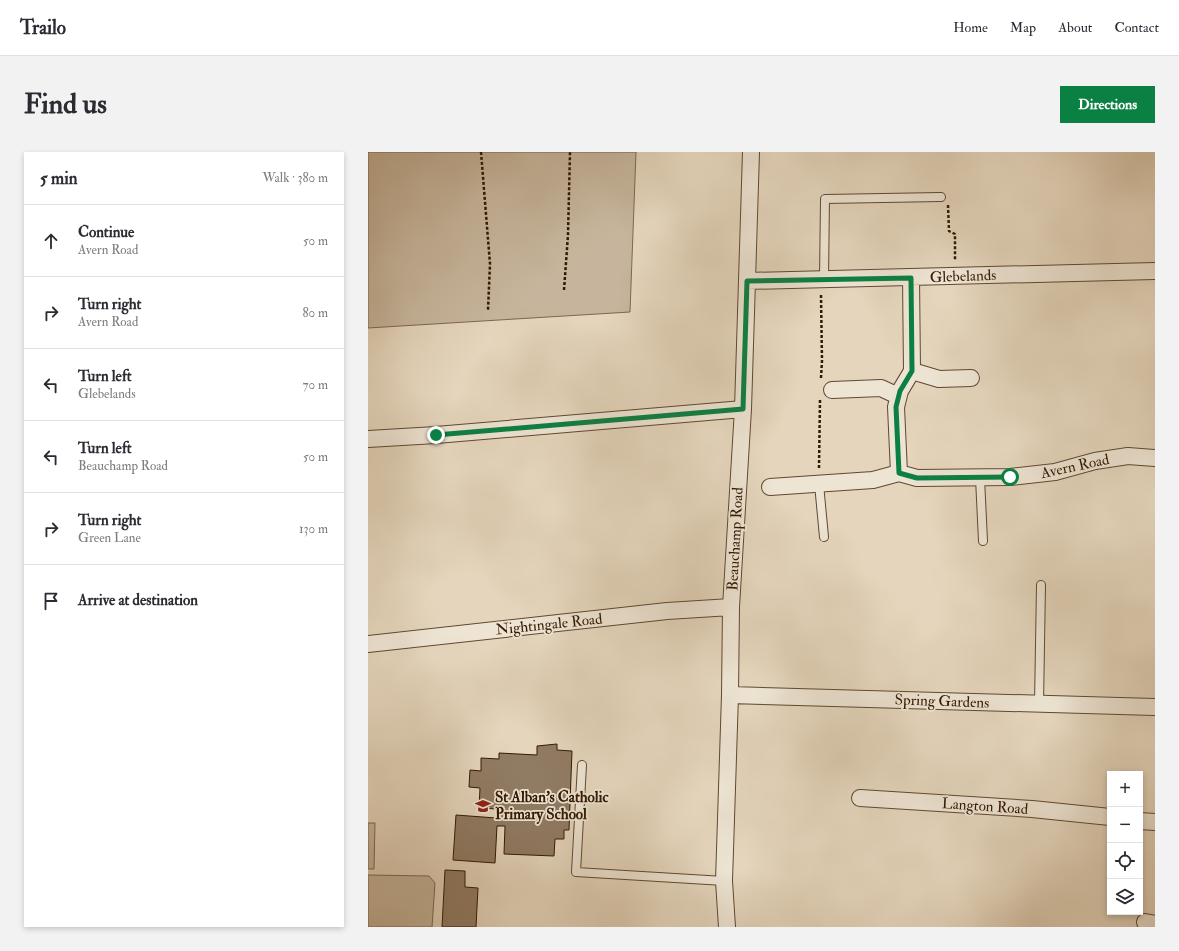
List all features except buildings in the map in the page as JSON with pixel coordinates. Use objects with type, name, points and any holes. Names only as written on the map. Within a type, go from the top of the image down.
[{"type":"street","name":"Beauchamp Road","points":[[727,927],[724,881],[730,695],[731,606],[743,409],[751,152]]},
{"type":"street","name":"Glebelands","points":[[747,281],[911,278],[1155,270]]},
{"type":"street","points":[[899,473],[896,407],[900,391],[912,371],[911,278]]},
{"type":"street","points":[[912,371],[939,379],[971,378]]},
{"type":"street","points":[[832,390],[881,388],[898,396]]},
{"type":"street","points":[[368,439],[436,435],[743,409]]},
{"type":"street","name":"Avern Road","points":[[770,487],[873,480],[899,473],[917,478],[1010,477],[1056,472],[1095,461],[1128,456],[1155,458]]},
{"type":"street","name":"Nightingale Road","points":[[368,644],[652,613],[731,606]]},
{"type":"street","name":"Spring Gardens","points":[[730,695],[1154,707]]},
{"type":"street","name":"Langton Road","points":[[860,798],[1032,809],[1107,817]]},
{"type":"street","points":[[1143,821],[1155,822]]},
{"type":"lane","points":[[824,279],[825,199],[941,197]]},
{"type":"lane","points":[[980,478],[983,541]]},
{"type":"lane","points":[[819,484],[824,537]]},
{"type":"lane","points":[[1039,704],[1041,585]]},
{"type":"lane","points":[[582,766],[576,872],[724,881]]},
{"type":"path","points":[[481,152],[490,264],[488,310]]},
{"type":"path","points":[[564,290],[568,235],[570,152]]},
{"type":"path","points":[[941,197],[948,197],[949,231],[955,234],[955,276]]},
{"type":"shaded area","points":[[368,152],[636,152],[630,312],[368,328]]},
{"type":"shaded area","points":[[368,823],[375,823],[374,869],[368,869]]},
{"type":"shaded area","points":[[368,875],[429,876],[435,883],[432,927],[368,927]]},
{"type":"place","name":"St Alban's Catholic Primary School","points":[[483,806]]},
{"type":"route","points":[[436,435],[743,409],[747,281],[911,278],[912,371],[900,391],[896,407],[899,473],[917,478],[1010,477]]}]
